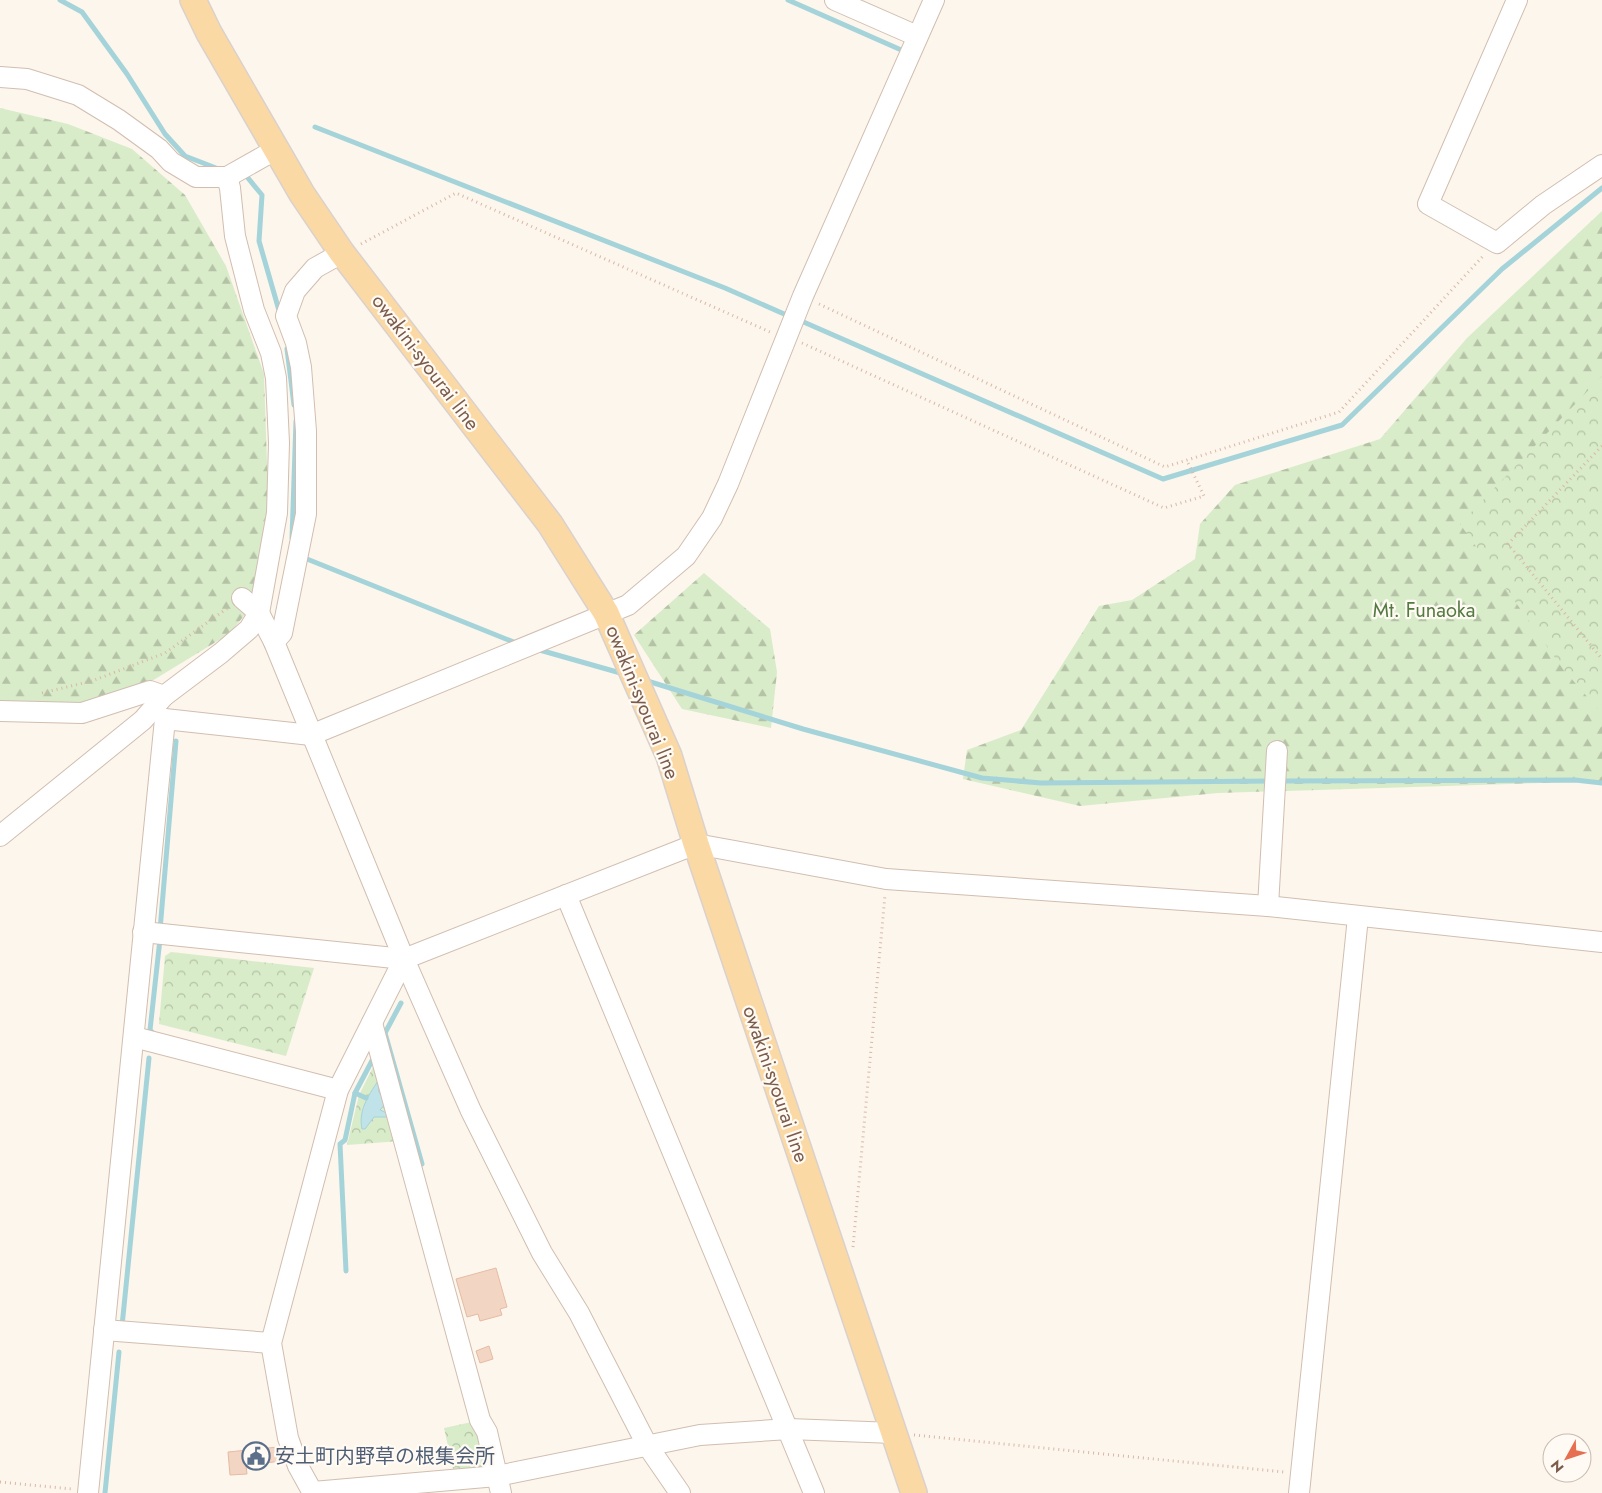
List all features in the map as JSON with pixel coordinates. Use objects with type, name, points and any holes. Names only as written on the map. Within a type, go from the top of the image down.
[{"type":"main road","name":"owakini-syourai line","points":[[193,0],[275,150],[342,253],[550,524],[606,613],[669,756],[696,844],[914,1493]]},
{"type":"street","points":[[834,0],[917,36]]},
{"type":"street","points":[[165,719],[311,735],[628,605],[686,556],[712,518],[780,335],[803,296],[934,0]]},
{"type":"street","points":[[1517,0],[1428,204],[1497,243],[1543,205],[1602,165]]},
{"type":"street","points":[[0,77],[26,79],[78,95],[119,120],[179,167],[196,176],[227,177],[275,150]]},
{"type":"street","points":[[0,836],[143,720],[164,696],[221,653],[249,628],[259,613],[277,513],[279,443],[276,378],[271,354],[254,310],[235,236],[227,177]]},
{"type":"street","points":[[274,642],[282,633],[306,514],[306,431],[300,368],[296,343],[286,316],[295,291],[315,268],[342,253]]},
{"type":"street","points":[[242,598],[259,613],[274,642],[404,959],[471,1111],[542,1253],[579,1313],[647,1445],[680,1493]]},
{"type":"street","points":[[0,711],[82,713],[150,691],[164,696]]},
{"type":"street","points":[[88,1492],[165,719],[164,696]]},
{"type":"street","points":[[1268,906],[1277,751]]},
{"type":"street","points":[[143,932],[404,959],[696,844],[886,879],[1268,906],[1602,942]]},
{"type":"street","points":[[566,895],[814,1493]]},
{"type":"street","points":[[1300,1483],[1358,917]]},
{"type":"street","points":[[404,959],[338,1090],[271,1343],[288,1438],[298,1466],[313,1493],[499,1484],[647,1445],[700,1435],[789,1429],[894,1433]]},
{"type":"street","points":[[372,1023],[480,1420],[487,1432],[499,1484]]},
{"type":"street","points":[[134,1037],[338,1090]]},
{"type":"street","points":[[104,1330],[271,1343]]},
{"type":"path","points":[[342,253],[456,193],[780,335],[1164,508],[1204,496],[1187,461]]},
{"type":"path","points":[[803,296],[1165,467],[1339,412],[1476,262],[1497,243]]},
{"type":"path","points":[[1602,446],[1508,544],[1602,659]]},
{"type":"path","points":[[36,694],[92,681],[165,652],[242,598]]},
{"type":"path","points":[[853,1254],[886,879]]},
{"type":"path","points":[[894,1433],[1300,1483]]},
{"type":"path","points":[[0,1482],[88,1492]]},
{"type":"green space","points":[[0,108],[68,124],[132,149],[185,195],[226,266],[264,374],[271,583],[229,634],[101,712],[0,719]]},
{"type":"green space","name":"Mt. Funaoka","points":[[1602,211],[1602,781],[1218,793],[1080,806],[963,779],[967,750],[1021,730],[1099,606],[1132,600],[1195,559],[1200,524],[1235,485],[1380,439],[1467,338]]},
{"type":"green space","points":[[1602,376],[1602,714],[1563,669],[1460,524]]},
{"type":"green space","points":[[704,573],[770,629],[777,672],[771,728],[682,709],[634,635]]},
{"type":"green space","points":[[171,952],[314,968],[286,1056],[159,1024],[165,956]]},
{"type":"green space","points":[[378,1057],[400,1141],[347,1145],[359,1095]]},
{"type":"green space","points":[[481,1420],[490,1462],[482,1464],[485,1476],[456,1482],[444,1428]]},
{"type":"water","points":[[378,1081],[379,1092],[386,1103],[380,1110],[387,1113],[387,1117],[374,1117],[365,1129],[362,1129],[361,1116],[367,1098]]},
{"type":"building","points":[[496,1268],[507,1307],[500,1309],[502,1315],[480,1321],[478,1314],[467,1317],[456,1279]]},
{"type":"building","points":[[489,1346],[493,1359],[480,1363],[476,1351]]},
{"type":"building","name":"安土町内野草の根集会所","points":[[278,1447],[283,1461],[246,1465],[247,1474],[230,1475],[228,1452]]},
{"type":"waterway","points":[[60,0],[82,12],[127,74],[165,134],[185,156],[216,168]]},
{"type":"waterway","points":[[788,0],[899,49]]},
{"type":"waterway","points":[[315,127],[725,288],[791,317]]},
{"type":"waterway","points":[[243,172],[262,195],[259,241],[280,314]]},
{"type":"waterway","points":[[799,320],[1163,479],[1342,425],[1502,269],[1602,188]]},
{"type":"waterway","points":[[287,349],[294,405]]},
{"type":"waterway","points":[[292,538],[296,421]]},
{"type":"waterway","points":[[302,557],[516,643]]},
{"type":"waterway","points":[[536,649],[624,674]]},
{"type":"waterway","points":[[644,680],[803,729],[982,778],[1041,783],[1272,781]]},
{"type":"waterway","points":[[160,930],[176,741]]},
{"type":"waterway","points":[[1280,781],[1575,780],[1602,783]]},
{"type":"waterway","points":[[155,1035],[150,1030],[160,939]]},
{"type":"waterway","points":[[401,1003],[385,1033],[422,1164]]},
{"type":"waterway","points":[[346,1271],[340,1144],[345,1140],[355,1093],[375,1055]]},
{"type":"waterway","points":[[122,1326],[149,1058]]},
{"type":"waterway","points":[[355,1093],[366,1098]]},
{"type":"waterway","points":[[105,1493],[119,1352]]},
{"type":"place","name":"安土町内野草の根集会所","points":[[256,1456]]}]
